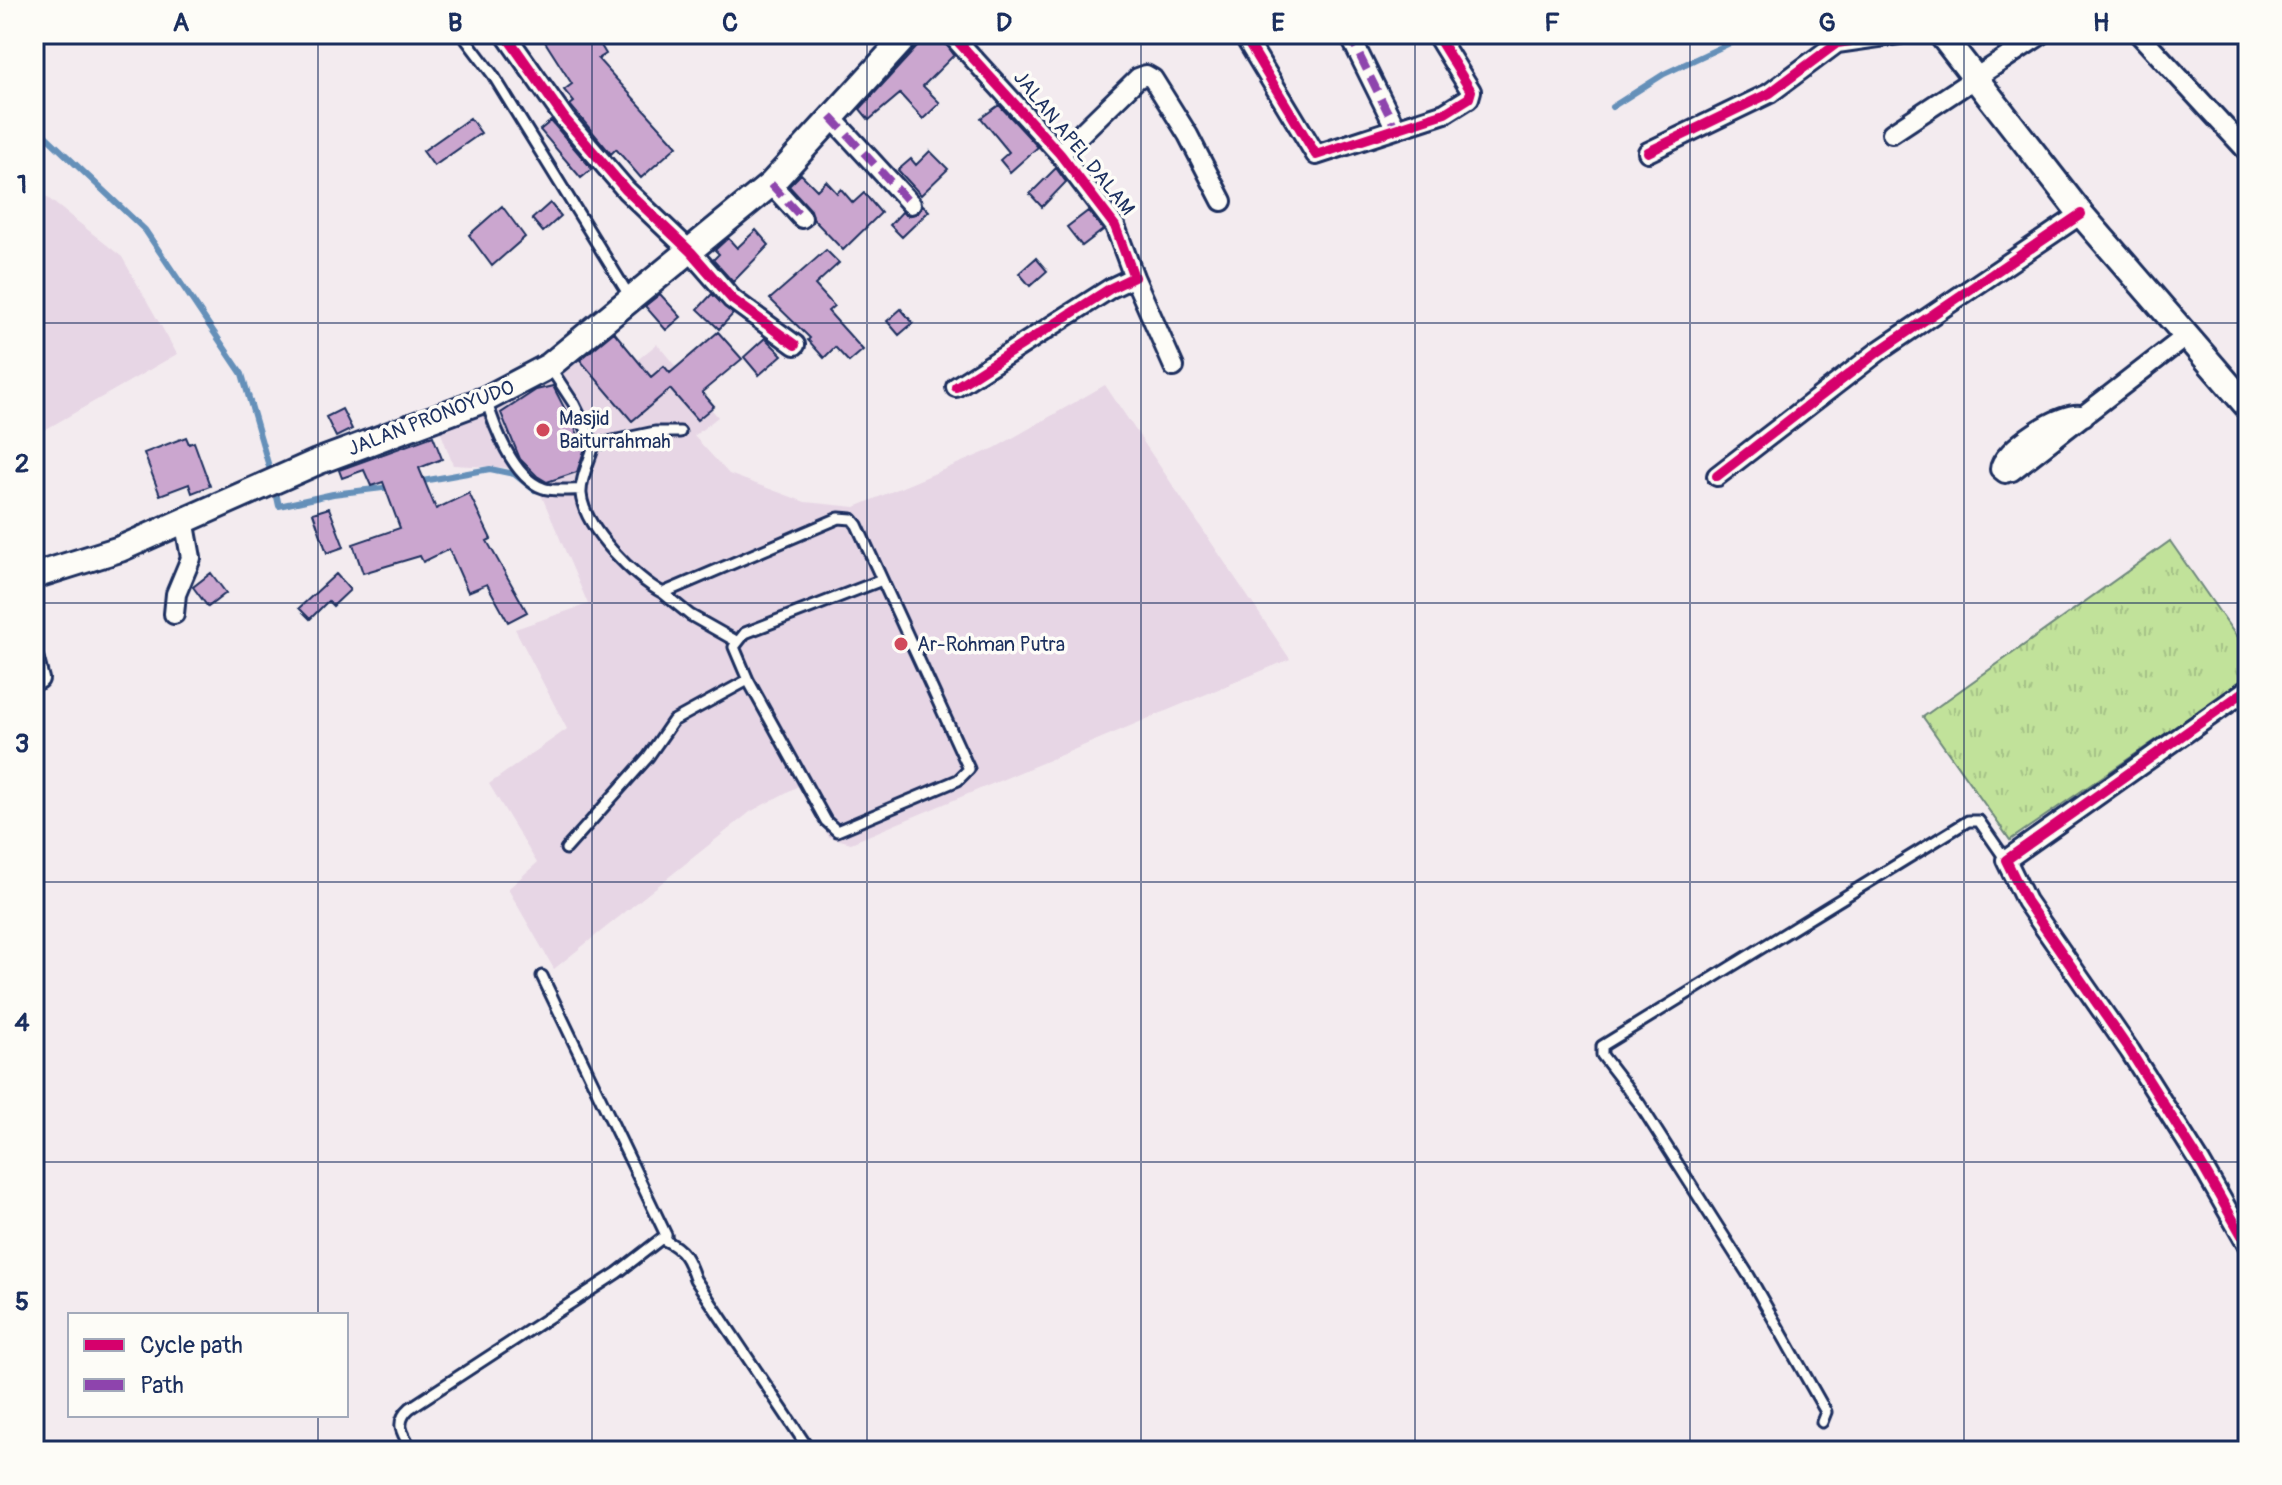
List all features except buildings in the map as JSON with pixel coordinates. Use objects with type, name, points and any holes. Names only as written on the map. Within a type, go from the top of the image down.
[{"type":"main road","name":"JALAN PRONOYUDO","points":[[34,576],[120,549],[354,447],[486,399],[549,366],[771,184],[908,34]]},
{"type":"main road","points":[[1941,34],[2081,214],[2248,407]]},
{"type":"street","points":[[505,34],[596,156],[691,252],[732,299],[795,345]]},
{"type":"street","name":"JALAN APEL DALAM","points":[[951,34],[1060,154],[1115,226],[1174,367]]},
{"type":"street","points":[[1243,34],[1316,155],[1445,113],[1472,95],[1436,34]]},
{"type":"street","points":[[1349,34],[1395,127]]},
{"type":"street","points":[[1648,152],[1770,93],[1837,43],[1899,34]]},
{"type":"street","points":[[1892,133],[2042,34]]},
{"type":"street","points":[[2139,34],[2248,152]]},
{"type":"street","points":[[1060,154],[1138,78],[1146,75],[1153,79],[1188,135],[1222,201]]},
{"type":"street","points":[[831,117],[911,204]]},
{"type":"street","points":[[771,184],[802,218]]},
{"type":"street","points":[[1717,476],[1879,351],[2081,214]]},
{"type":"street","points":[[956,387],[1111,288],[1134,277]]},
{"type":"street","points":[[2084,416],[2185,337]]},
{"type":"street","points":[[174,614],[176,594],[191,558],[184,519]]},
{"type":"street","points":[[34,660],[39,679]]},
{"type":"street","points":[[2248,689],[2006,860],[2026,901],[2130,1051],[2248,1246]]},
{"type":"lane","points":[[462,34],[493,75],[632,299]]},
{"type":"lane","points":[[549,366],[574,404],[594,445],[581,490],[594,526],[642,582],[663,593],[690,615],[736,641]]},
{"type":"lane","points":[[486,399],[494,426],[510,457],[532,482],[545,490],[581,490]]},
{"type":"lane","points":[[594,445],[655,432],[680,432]]},
{"type":"lane","points":[[663,593],[844,517],[857,525],[969,763],[966,775],[845,829],[833,830],[748,680],[735,654],[736,641],[745,633],[882,580]]},
{"type":"lane","points":[[566,849],[648,757],[673,721],[748,680]]},
{"type":"lane","points":[[1822,1422],[1826,1412],[1797,1356],[1639,1103],[1602,1055],[1602,1046],[1968,821],[1974,819],[1982,824],[2006,860]]},
{"type":"lane","points":[[413,1451],[400,1427],[401,1416],[410,1408],[664,1240],[666,1230],[542,976]]},
{"type":"lane","points":[[664,1240],[680,1247],[687,1256],[695,1279],[810,1451]]},
{"type":"shaded area","points":[[34,187],[122,257],[177,354],[34,436]]},
{"type":"shaded area","name":"Ar-Rohman Putra","points":[[597,337],[625,370],[657,344],[718,417],[694,436],[729,474],[805,502],[855,507],[995,448],[1105,385],[1290,659],[851,843],[829,837],[800,785],[750,812],[554,969],[508,889],[537,863],[489,784],[567,729],[515,629],[588,604],[540,492],[510,468],[453,465],[438,425]]},
{"type":"green space","points":[[2170,541],[2248,653],[2248,677],[2010,840],[1923,717]]},
{"type":"waterway","points":[[1612,107],[1664,74],[1749,34]]},
{"type":"waterway","points":[[34,125],[145,230],[242,374],[272,477]]},
{"type":"waterway","points":[[417,482],[490,469],[514,474],[534,490]]},
{"type":"waterway","points":[[275,488],[279,506],[333,494],[391,487]]},
{"type":"marked path","points":[[1349,34],[1395,127]]},
{"type":"marked path","points":[[831,117],[911,204]]},
{"type":"marked path","points":[[771,184],[802,218]]},
{"type":"cycle path","points":[[505,34],[565,119],[626,190],[691,252],[732,299],[795,345]]},
{"type":"cycle path","points":[[951,34],[1060,154],[1115,226],[1134,277],[1111,288],[956,387]]},
{"type":"cycle path","points":[[1243,34],[1316,155],[1445,113],[1469,98],[1471,91],[1436,34]]},
{"type":"cycle path","points":[[1648,152],[1770,93],[1837,43],[1899,34]]},
{"type":"cycle path","points":[[1717,476],[1879,351],[2081,214]]},
{"type":"cycle path","points":[[2248,689],[2006,860],[2026,901],[2130,1051],[2200,1162],[2248,1246]]},
{"type":"place","name":"Masjid Baiturrahmah","points":[[543,430]]},
{"type":"place","name":"Ar-Rohman Putra","points":[[901,644]]}]
